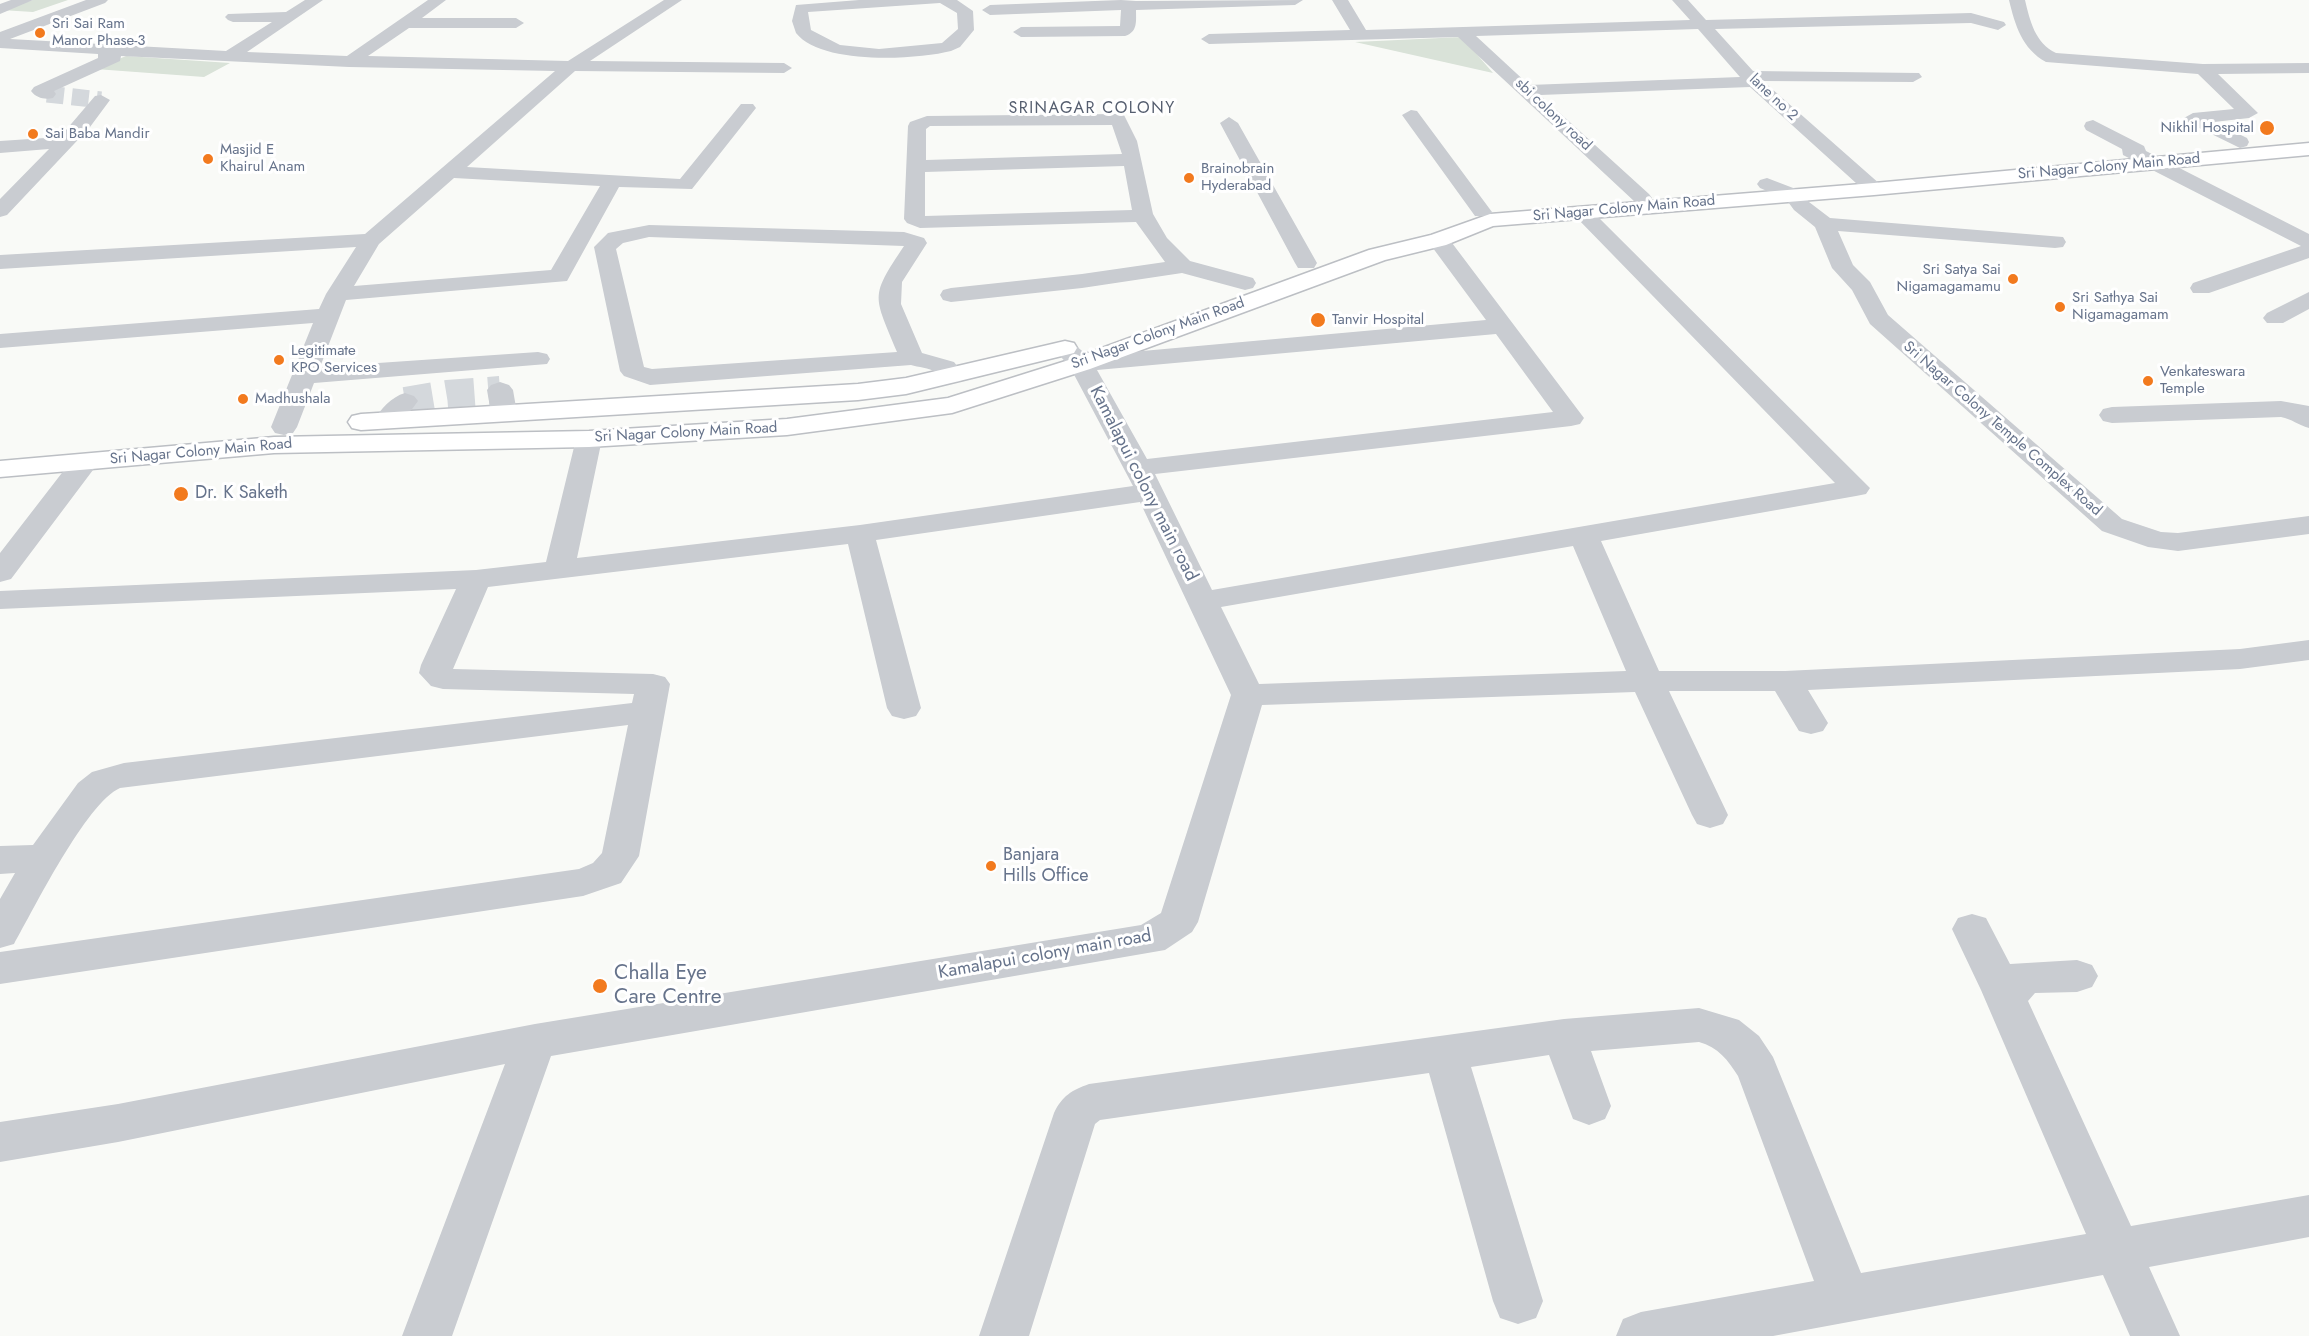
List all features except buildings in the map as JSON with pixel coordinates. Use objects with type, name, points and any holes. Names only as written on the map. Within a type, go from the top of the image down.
[{"type":"main road","name":"Sri Nagar Colony Main Road","points":[[0,452],[284,427],[386,421],[502,402],[800,398],[906,386],[1073,356],[1377,255],[1438,240],[1490,219],[1794,195],[1866,182],[2309,136]]},
{"type":"main road","name":"Sri Nagar Colony Main Road","points":[[2141,154],[2309,149]]},
{"type":"main road","name":"Sri Nagar Colony Main Road","points":[[0,469],[274,445],[589,439],[787,427],[898,414],[952,405],[1245,283],[1306,263],[1349,243],[1482,212],[1767,184],[1866,182]]},
{"type":"main road","points":[[1349,243],[1377,255]]},
{"type":"street","points":[[0,9],[25,0]]},
{"type":"street","points":[[0,38],[100,0]]},
{"type":"street","points":[[230,56],[315,0]]},
{"type":"street","points":[[349,62],[438,0]]},
{"type":"street","points":[[284,427],[334,304],[370,240],[570,67],[674,0]]},
{"type":"street","points":[[935,0],[801,8],[800,21],[804,33],[823,40],[833,48],[879,54],[934,50],[954,44],[966,30],[965,11]]},
{"type":"street","points":[[946,0],[965,11]]},
{"type":"street","points":[[990,10],[1294,0]]},
{"type":"street","points":[[1340,0],[1361,35]]},
{"type":"street","name":"lane no 2","points":[[1680,0],[1751,79],[1866,182]]},
{"type":"street","points":[[1914,0],[1930,18]]},
{"type":"street","points":[[2017,0],[2020,16],[2036,50],[2052,58],[2202,69],[2309,68]]},
{"type":"street","points":[[1008,32],[1125,31],[1128,28],[1128,4]]},
{"type":"street","points":[[1814,7],[1827,22]]},
{"type":"street","points":[[800,21],[965,11]]},
{"type":"street","points":[[233,17],[289,17]]},
{"type":"street","points":[[1209,39],[1464,34],[1930,18],[1971,18],[1998,25]]},
{"type":"street","points":[[407,23],[516,23]]},
{"type":"street","name":"sbi colony road","points":[[1464,34],[1642,198]]},
{"type":"street","points":[[0,45],[349,62],[570,67],[784,68]]},
{"type":"street","points":[[47,94],[40,91],[114,57],[50,49]]},
{"type":"street","points":[[2202,69],[2249,113],[2193,118],[2240,142]]},
{"type":"street","points":[[1526,90],[1751,79],[1913,77]]},
{"type":"street","points":[[0,211],[101,101]]},
{"type":"street","points":[[449,172],[613,181],[674,203],[747,108]]},
{"type":"street","points":[[1412,115],[1482,212]]},
{"type":"street","points":[[1144,216],[920,222],[914,219],[917,126],[920,123],[939,121],[1118,119],[1131,160],[1144,216],[1163,248],[1182,266]]},
{"type":"street","points":[[1229,123],[1306,263]]},
{"type":"street","points":[[2093,126],[2141,154],[2309,242]]},
{"type":"street","points":[[0,147],[65,142]]},
{"type":"street","points":[[916,166],[1131,160]]},
{"type":"street","points":[[0,341],[334,304],[559,276],[613,181]]},
{"type":"street","name":"Sri Nagar Colony Temple Complex Road","points":[[1767,184],[1794,195],[1801,206],[1824,224],[1843,268],[1862,287],[1878,319],[2112,525],[2158,541],[2178,542],[2303,533]]},
{"type":"street","points":[[1202,601],[1856,488],[1582,212]]},
{"type":"street","points":[[1824,224],[2055,242]]},
{"type":"street","points":[[912,358],[889,304],[891,282],[916,243],[904,238],[649,231],[616,238],[605,247],[633,371],[650,377],[912,358],[945,368],[952,376]]},
{"type":"street","points":[[0,262],[370,240]]},
{"type":"street","points":[[0,600],[476,579],[860,534],[1144,480],[1571,418],[1438,240]]},
{"type":"street","points":[[2201,288],[2309,252]]},
{"type":"street","points":[[951,295],[1082,281],[1182,266],[1245,283]]},
{"type":"street","points":[[2275,318],[2309,299]]},
{"type":"street","points":[[1073,356],[1503,326]]},
{"type":"street","name":"Kamalapui colony main road","points":[[0,1142],[118,1123],[535,1041],[1151,939],[1178,922],[1248,695],[1144,480],[1073,356]]},
{"type":"street","points":[[906,386],[898,377],[912,358]]},
{"type":"street","points":[[305,376],[538,359]]},
{"type":"street","points":[[386,421],[405,401]]},
{"type":"street","points":[[2112,416],[2281,409],[2300,412],[2309,420]]},
{"type":"street","points":[[559,569],[589,439]]},
{"type":"street","points":[[0,573],[85,462]]},
{"type":"street","points":[[860,534],[904,708]]},
{"type":"street","points":[[1584,536],[1647,681],[1710,815]]},
{"type":"street","points":[[0,968],[583,882],[608,873],[620,856],[653,684],[443,679],[436,673],[437,665],[476,579]]},
{"type":"street","points":[[1248,695],[1647,681],[1785,681],[2246,664],[2309,651]]},
{"type":"street","points":[[1785,681],[1811,723]]},
{"type":"street","points":[[0,933],[45,858],[88,795],[103,782],[124,775],[647,712]]},
{"type":"street","points":[[0,860],[45,858]]},
{"type":"street","points":[[1972,929],[2002,990],[2155,1336]]},
{"type":"street","points":[[2002,990],[2016,989],[2012,981],[2015,978],[2077,976]]},
{"type":"street","points":[[1004,1336],[1076,1113],[1089,1103],[1564,1036],[1699,1025],[1724,1032],[1744,1048],[1758,1070],[1846,1299]]},
{"type":"street","points":[[1564,1036],[1589,1106]]},
{"type":"street","points":[[427,1336],[535,1041]]},
{"type":"street","points":[[1445,1053],[1518,1301]]},
{"type":"street","points":[[1641,1336],[2309,1216]]},
{"type":"shaded area","points":[[33,0],[68,0],[33,12],[1,10]]},
{"type":"shaded area","points":[[1462,37],[1493,73],[1355,42]]},
{"type":"shaded area","points":[[126,56],[230,63],[204,77],[95,69]]},
{"type":"tunnel","points":[[47,94],[101,100]]},
{"type":"tunnel","points":[[405,401],[447,394],[500,390]]},
{"type":"place","name":"Sri Sai Ram Manor Phase-3","points":[[40,33]]},
{"type":"place","name":"Nikhil Hospital","points":[[2267,128]]},
{"type":"place","name":"Sai Baba Mandir","points":[[33,134]]},
{"type":"place","name":"Masjid E Khairul Anam","points":[[208,159]]},
{"type":"place","name":"Brainobrain Hyderabad","points":[[1189,178]]},
{"type":"place","name":"Sri Satya Sai Nigamagamamu","points":[[2013,279]]},
{"type":"place","name":"Sri Sathya Sai Nigamagamam","points":[[2060,307]]},
{"type":"place","name":"Tanvir Hospital","points":[[1318,320]]},
{"type":"place","name":"Legitimate KPO Services","points":[[279,360]]},
{"type":"place","name":"Venkateswara Temple","points":[[2148,381]]},
{"type":"place","name":"Madhushala","points":[[243,399]]},
{"type":"place","name":"Dr. K Saketh","points":[[181,494]]},
{"type":"place","name":"Banjara Hills Office","points":[[991,866]]},
{"type":"place","name":"Challa Eye Care Centre","points":[[600,986]]},
{"type":"district","name":"SRINAGAR COLONY","points":[[1092,109]]}]
